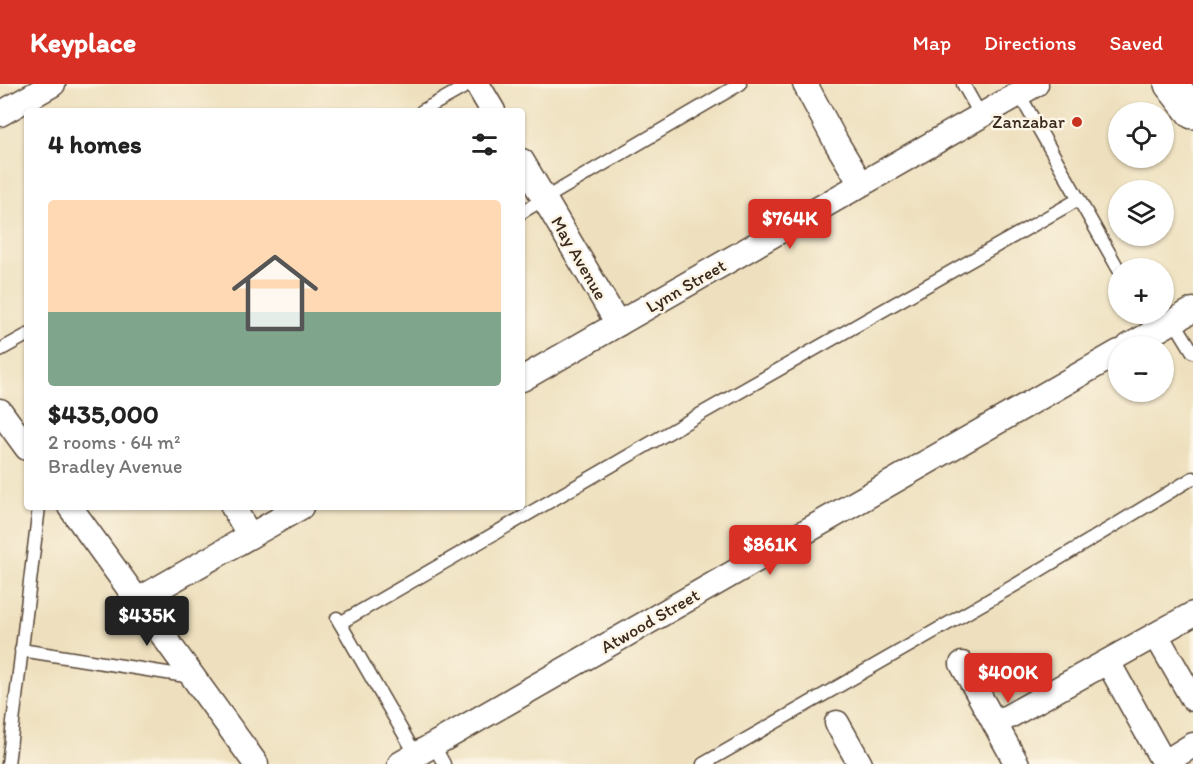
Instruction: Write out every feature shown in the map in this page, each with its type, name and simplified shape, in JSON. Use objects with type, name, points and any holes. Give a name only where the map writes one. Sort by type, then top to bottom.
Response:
[{"type":"main road","points":[[1172,84],[1193,112]]},
{"type":"street","points":[[0,114],[53,84]]},
{"type":"street","points":[[477,84],[491,108]]},
{"type":"street","points":[[805,84],[861,184]]},
{"type":"street","name":"Lynn Street","points":[[525,377],[1028,89]]},
{"type":"street","name":"May Avenue","points":[[525,166],[618,324]]},
{"type":"street","points":[[1143,336],[1159,324]]},
{"type":"street","name":"Atwood Street","points":[[423,757],[1108,358]]},
{"type":"street","points":[[0,411],[24,444]]},
{"type":"street","points":[[72,510],[256,764]]},
{"type":"street","points":[[236,510],[250,536]]},
{"type":"street","points":[[138,600],[296,510]]},
{"type":"street","points":[[995,724],[1193,614]]},
{"type":"street","points":[[1156,635],[1193,699]]},
{"type":"street","points":[[1108,662],[1164,763],[1193,746]]},
{"type":"street","points":[[962,664],[1017,764]]},
{"type":"street","points":[[837,723],[860,764]]},
{"type":"lane","points":[[427,108],[470,84]]},
{"type":"lane","points":[[525,210],[740,84]]},
{"type":"lane","points":[[963,84],[981,116]]},
{"type":"lane","points":[[1028,89],[1079,199],[1112,258]]},
{"type":"lane","points":[[423,757],[338,619],[1079,199]]},
{"type":"lane","points":[[1170,324],[1193,352]]},
{"type":"lane","points":[[0,350],[24,337]]},
{"type":"lane","points":[[703,764],[1017,584],[1193,478]]},
{"type":"lane","points":[[8,764],[39,510]]},
{"type":"lane","points":[[21,650],[194,678]]},
{"type":"place","name":"Zanzabar","points":[[1077,122]]}]
